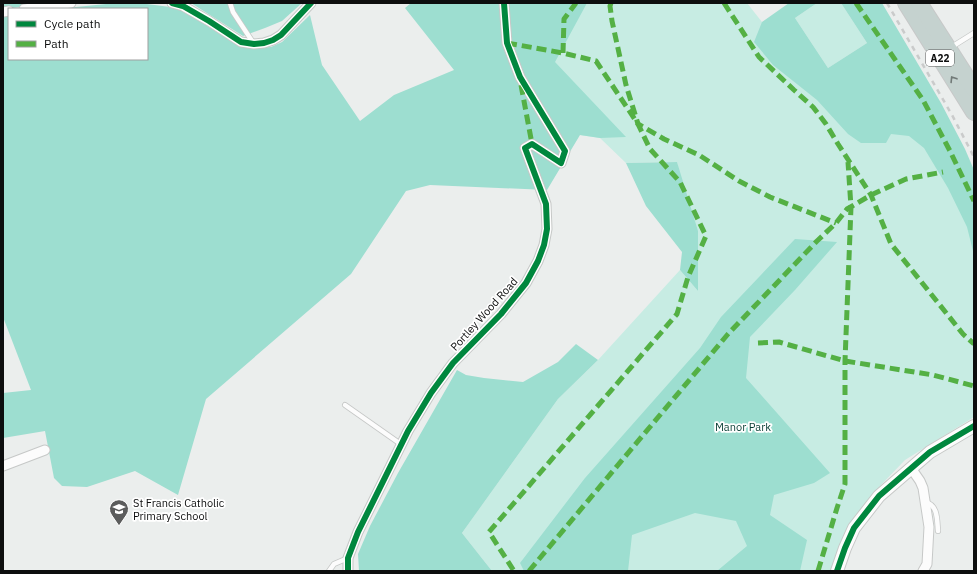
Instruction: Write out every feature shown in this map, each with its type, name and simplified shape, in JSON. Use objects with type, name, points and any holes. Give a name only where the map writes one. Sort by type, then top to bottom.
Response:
[{"type":"highway","name":"A22","points":[[906,3],[974,89]]},
{"type":"highway","name":"A22","points":[[919,3],[974,112]]},
{"type":"street","points":[[32,8],[71,3]]},
{"type":"street","points":[[172,3],[183,6],[241,42],[254,44],[264,43],[281,36],[312,3]]},
{"type":"street","name":"Portley Wood Road","points":[[348,571],[348,558],[358,532],[408,431],[431,393],[453,363],[501,314],[526,283],[538,261],[544,245],[547,229],[546,204],[525,148],[532,144],[561,163],[565,152],[520,77],[507,43],[504,3]]},
{"type":"street","points":[[837,571],[854,528],[879,496],[930,452],[974,426]]},
{"type":"street","points":[[3,466],[45,450]]},
{"type":"street","points":[[911,468],[923,488],[929,527],[927,564],[923,571]]},
{"type":"lane","points":[[230,3],[254,44]]},
{"type":"lane","points":[[944,52],[974,33]]},
{"type":"lane","points":[[345,405],[402,444]]},
{"type":"lane","points":[[925,502],[930,503],[937,513],[938,531]]},
{"type":"lane","points":[[329,571],[334,564],[348,558]]},
{"type":"green space","points":[[13,3],[52,3],[3,9],[3,4]]},
{"type":"green space","points":[[116,3],[139,3],[178,8],[240,46],[255,48],[271,47],[282,42],[310,15],[322,65],[360,121],[394,95],[454,70],[405,8],[411,3],[587,3],[555,62],[626,137],[600,138],[580,135],[547,190],[430,185],[406,191],[351,274],[206,399],[178,495],[135,471],[87,487],[62,486],[54,478],[45,431],[3,438],[3,393],[31,390],[3,317],[3,16],[8,15],[8,60],[148,60],[148,8],[66,8]]},
{"type":"green space","points":[[191,3],[302,3],[282,21],[243,36]]},
{"type":"green space","name":"Manor Park","points":[[556,3],[747,3],[762,22],[828,77],[894,73],[974,214],[974,417],[905,460],[880,486],[848,526],[830,571],[492,571],[462,533],[558,399],[598,360],[680,270],[698,291],[677,162],[626,163],[600,138],[559,132],[524,75]]},
{"type":"green space","points":[[789,3],[817,3],[795,18],[828,68],[867,43],[841,3],[882,3],[941,103],[965,149],[974,170],[974,255],[967,227],[948,188],[924,148],[909,136],[891,134],[886,143],[861,143],[848,134],[817,100],[773,65],[754,42],[762,22]]},
{"type":"green space","points":[[817,3],[841,3],[867,43],[828,68],[795,18]]},
{"type":"green space","points":[[677,162],[698,231],[698,291],[680,270],[682,252],[646,206],[626,163]]},
{"type":"green space","points":[[795,239],[837,242],[795,290],[750,337],[746,378],[830,473],[814,483],[774,495],[770,515],[807,540],[800,571],[717,571],[747,546],[736,521],[695,513],[632,535],[628,571],[524,571],[520,563],[585,478],[700,348],[721,317]]},
{"type":"green space","points":[[576,344],[598,360],[558,399],[462,533],[492,571],[359,571],[358,554],[370,526],[398,473],[457,370],[466,375],[523,382],[558,362]]},
{"type":"railway","points":[[887,3],[952,115],[974,157]]},
{"type":"marked path","points":[[563,53],[564,19],[576,3]]},
{"type":"marked path","points":[[611,3],[612,21],[626,85],[638,124],[664,139],[699,155],[739,181],[770,197],[836,223]]},
{"type":"marked path","points":[[724,3],[759,57],[813,107],[826,124],[871,195],[891,244],[963,334],[974,344]]},
{"type":"marked path","points":[[856,3],[923,100],[974,201]]},
{"type":"marked path","points":[[507,43],[563,53],[596,61],[638,124],[650,149],[680,182],[706,236],[688,277],[677,314],[489,532],[514,571]]},
{"type":"marked path","points":[[521,85],[532,144]]},
{"type":"marked path","points":[[818,571],[845,484],[845,361],[851,207],[848,162]]},
{"type":"marked path","points":[[529,571],[728,334],[836,223],[847,209],[871,195],[906,179],[943,172]]},
{"type":"marked path","points":[[758,343],[779,342],[845,361],[933,375],[974,386]]},
{"type":"cycle path","points":[[172,3],[183,6],[241,42],[254,44],[264,43],[281,35],[311,3]]},
{"type":"cycle path","points":[[348,571],[348,558],[358,532],[408,431],[431,393],[453,363],[501,314],[526,283],[538,261],[544,245],[547,229],[546,204],[525,148],[532,144],[561,163],[565,151],[520,77],[507,43],[504,3]]},
{"type":"cycle path","points":[[837,571],[854,528],[879,496],[930,452],[974,426]]},
{"type":"place","name":"St Francis Catholic Primary School","points":[[119,526]]}]
